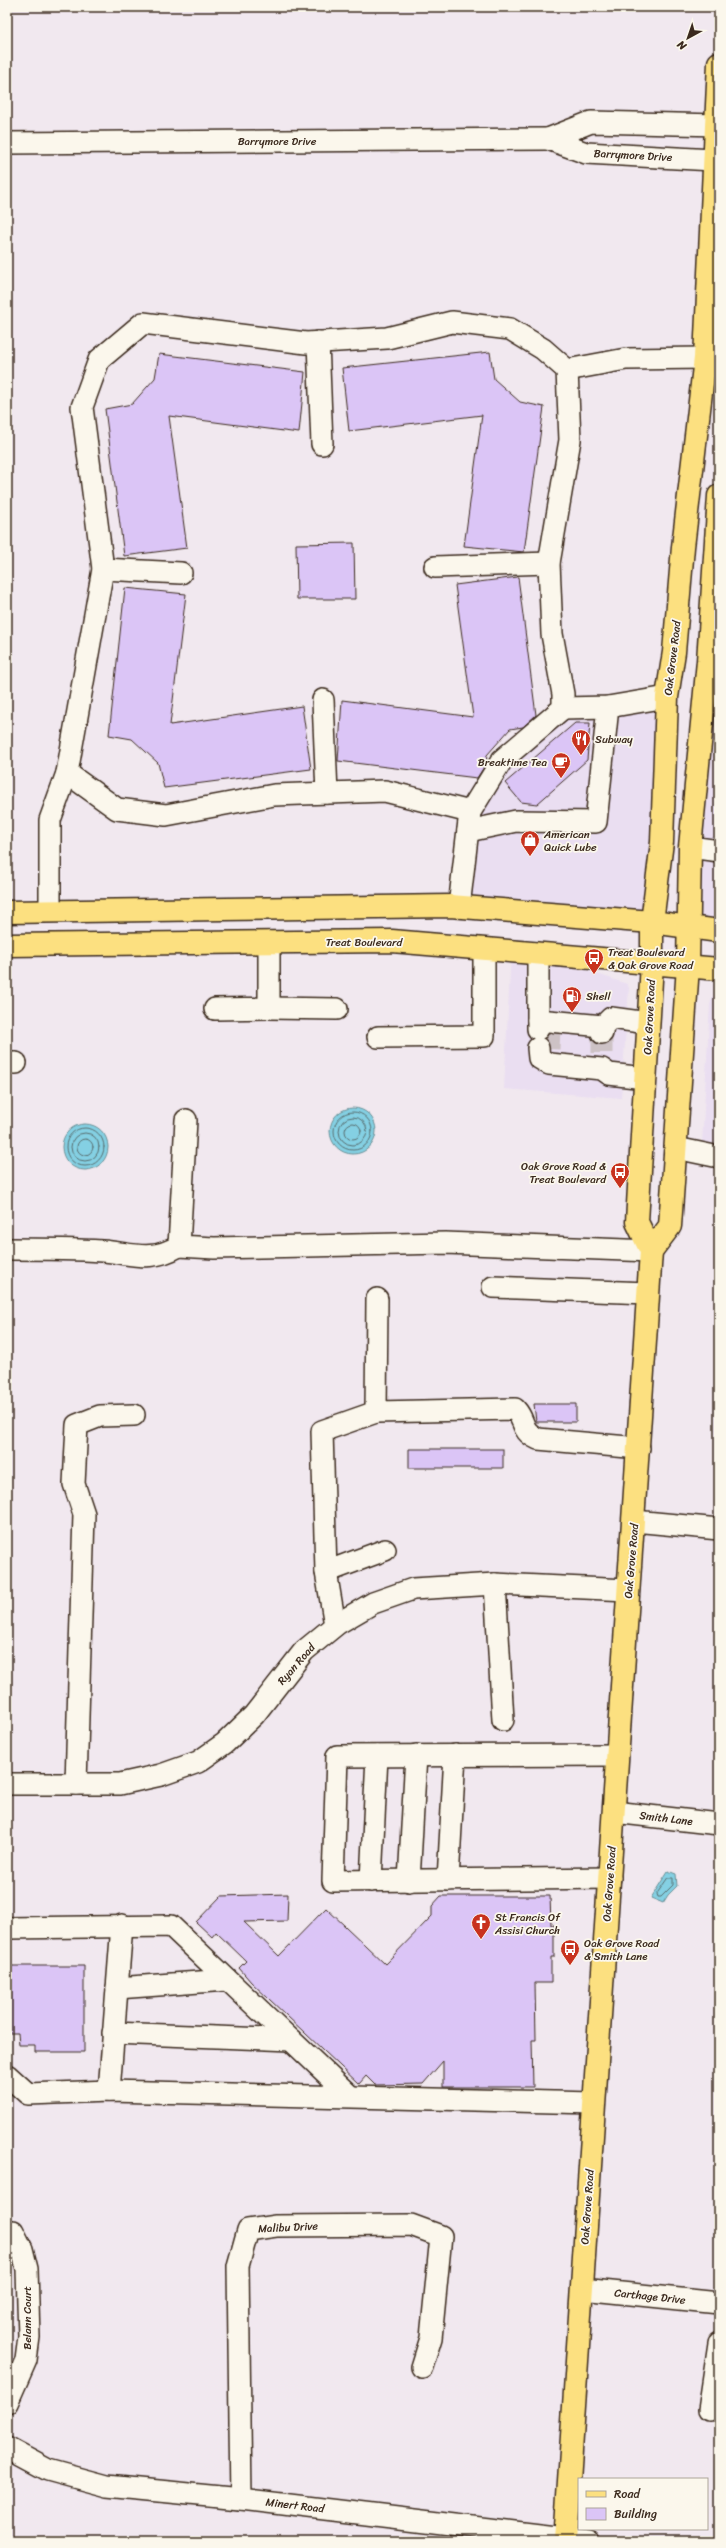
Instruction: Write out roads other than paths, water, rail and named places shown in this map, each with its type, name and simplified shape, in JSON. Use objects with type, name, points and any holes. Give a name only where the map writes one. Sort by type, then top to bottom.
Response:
[{"type":"main road","name":"Oak Grove Road","points":[[565,2540],[651,1251],[637,1222],[652,963],[652,922],[662,842],[667,697],[674,652],[683,547],[714,359],[716,158],[719,63]]},
{"type":"main road","points":[[651,1251],[670,1226],[688,966],[690,847],[714,662],[719,496]]},
{"type":"main road","points":[[7,912],[459,907],[652,922],[719,931]]},
{"type":"main road","name":"Treat Boulevard","points":[[7,945],[392,941],[719,969]]},
{"type":"street","name":"Barrymore Drive","points":[[548,139],[591,122],[717,124]]},
{"type":"street","name":"Barrymore Drive","points":[[7,143],[548,139],[586,152],[716,158]]},
{"type":"street","points":[[50,911],[50,820],[67,773],[103,569],[82,407],[99,360],[143,323],[306,343],[387,338],[452,322],[510,329],[543,349],[567,370],[570,440],[549,562],[552,634],[562,694],[562,708]]},
{"type":"street","points":[[318,342],[322,444]]},
{"type":"street","points":[[567,370],[626,359],[714,359]]},
{"type":"street","points":[[435,567],[549,562]]},
{"type":"street","points":[[103,569],[181,573]]},
{"type":"street","points":[[459,907],[469,821],[502,760],[562,708],[608,707],[667,697]]},
{"type":"street","points":[[323,700],[327,793]]},
{"type":"street","points":[[67,773],[117,809],[166,815],[274,795],[386,791],[469,821],[596,822],[608,707]]},
{"type":"street","points":[[690,847],[719,851]]},
{"type":"street","points":[[269,942],[269,1008]]},
{"type":"street","points":[[378,1037],[484,1036],[484,950]]},
{"type":"street","points":[[538,954],[545,1037]]},
{"type":"street","points":[[215,1008],[337,1009]]},
{"type":"street","points":[[596,1045],[611,1018],[648,1023]]},
{"type":"street","points":[[545,1037],[596,1045]]},
{"type":"street","points":[[545,1037],[596,1045]]},
{"type":"street","points":[[596,1045],[610,1074],[645,1078]]},
{"type":"street","points":[[179,1246],[186,1120]]},
{"type":"street","points":[[676,1148],[719,1157]]},
{"type":"street","points":[[7,1249],[103,1251],[144,1257],[162,1255],[179,1246],[214,1248],[445,1242],[651,1251]]},
{"type":"street","points":[[493,1287],[648,1293]]},
{"type":"street","points":[[376,1412],[377,1299]]},
{"type":"street","points":[[335,1625],[326,1572],[322,1431],[376,1412],[515,1409],[520,1415],[522,1426],[527,1434],[538,1439],[639,1448]]},
{"type":"street","points":[[76,1784],[84,1514],[74,1484],[77,1425],[100,1416],[134,1415]]},
{"type":"street","points":[[634,1521],[719,1529]]},
{"type":"street","points":[[326,1572],[385,1550]]},
{"type":"street","points":[[496,1584],[503,1720]]},
{"type":"street","name":"Ryan Road","points":[[7,1784],[120,1784],[161,1775],[198,1762],[225,1743],[254,1715],[304,1651],[335,1625],[373,1603],[413,1589],[496,1584],[628,1590]]},
{"type":"street","points":[[409,1881],[416,1755]]},
{"type":"street","points":[[448,1880],[455,1755]]},
{"type":"street","points":[[610,1878],[333,1881],[337,1756],[618,1755]]},
{"type":"street","points":[[371,1881],[377,1756]]},
{"type":"street","name":"Smith Lane","points":[[614,1812],[719,1824]]},
{"type":"street","points":[[7,1928],[122,1925],[171,1926],[350,2096]]},
{"type":"street","points":[[109,2091],[122,1925]]},
{"type":"street","points":[[117,1988],[227,1980]]},
{"type":"street","points":[[113,2033],[291,2040]]},
{"type":"street","points":[[7,2075],[28,2094],[109,2091],[594,2103]]},
{"type":"street","name":"Malibu Drive","points":[[241,2499],[238,2266],[248,2230],[276,2226],[411,2225],[441,2236],[431,2338],[422,2367]]},
{"type":"street","name":"Belann Court","points":[[7,2403],[26,2360],[29,2337],[27,2269],[22,2249],[13,2231]]},
{"type":"street","name":"Carthage Drive","points":[[582,2289],[719,2303]]},
{"type":"street","points":[[709,2410],[719,2342]]},
{"type":"street","name":"Minert Road","points":[[7,2448],[48,2470],[77,2480],[107,2486],[241,2499],[565,2540],[590,2541]]},
{"type":"water","points":[[353,1108],[366,1112],[372,1118],[376,1131],[372,1144],[366,1150],[353,1154],[340,1150],[334,1144],[330,1131],[334,1118],[340,1112]]},
{"type":"water","points":[[85,1124],[98,1128],[104,1134],[108,1147],[104,1160],[98,1166],[85,1170],[72,1166],[66,1160],[62,1147],[66,1134],[72,1128]]},
{"type":"water","points":[[668,1871],[676,1874],[677,1886],[668,1895],[663,1903],[651,1898]]},
{"type":"tunnel","points":[[549,1049],[550,1030]]},
{"type":"tunnel","points":[[602,1033],[602,1053]]},
{"type":"place","name":"Subway","points":[[581,756]]},
{"type":"place","name":"Breaktime Tea","points":[[561,779]]},
{"type":"place","name":"American Quick Lube","points":[[530,857]]},
{"type":"place","name":"Treat Boulevard & Oak Grove Road","points":[[594,975]]},
{"type":"place","name":"Shell","points":[[572,1013]]},
{"type":"place","name":"Oak Grove Road & Treat Boulevard","points":[[620,1189]]},
{"type":"place","name":"St Francis Of Assisi Church","points":[[481,1940]]},
{"type":"place","name":"Oak Grove Road & Smith Lane","points":[[570,1966]]}]
